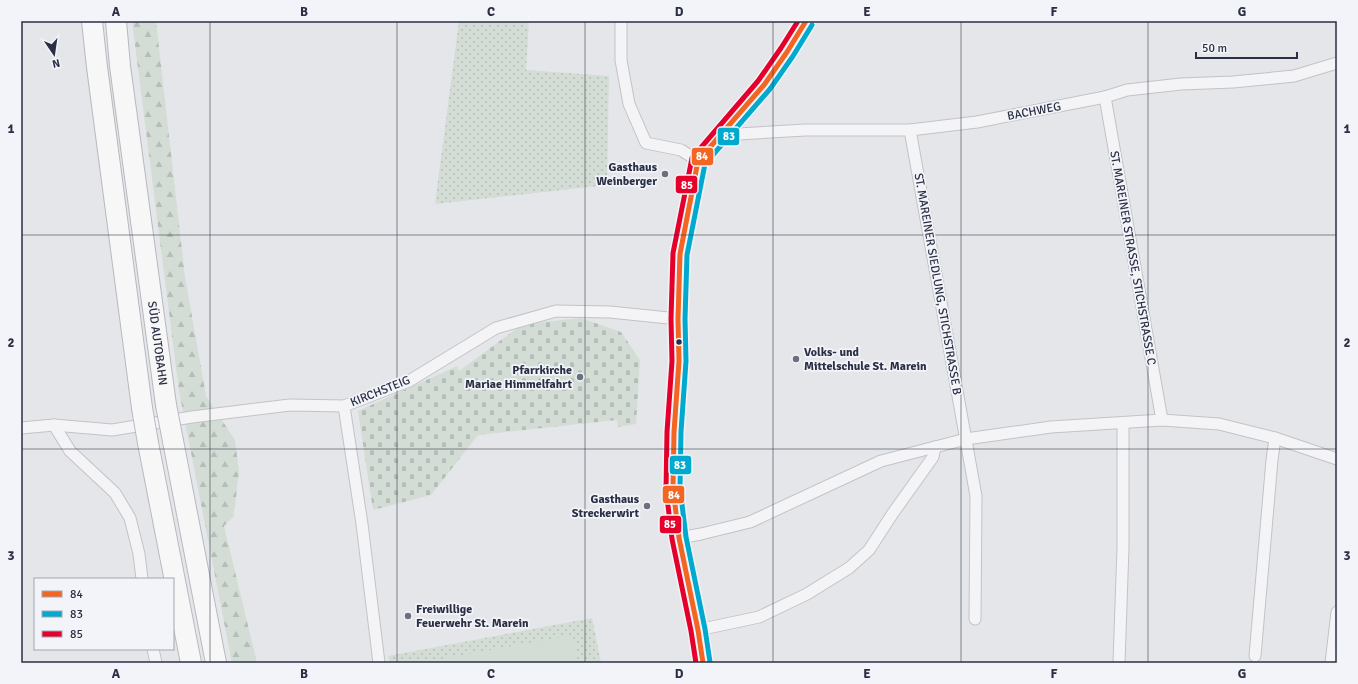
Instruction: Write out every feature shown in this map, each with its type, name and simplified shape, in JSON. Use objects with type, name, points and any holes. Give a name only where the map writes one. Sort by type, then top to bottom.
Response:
[{"type":"highway","name":"SÜD AUTOBAHN","points":[[92,21],[142,408],[192,663]]},
{"type":"highway","name":"SÜD AUTOBAHN","points":[[116,21],[121,74],[166,405],[216,663]]},
{"type":"street","points":[[621,21],[621,60],[629,104],[646,143],[681,150],[698,161]]},
{"type":"street","points":[[703,663],[698,630],[679,538],[673,488],[674,432],[679,361],[678,319],[680,254],[698,161],[764,85],[806,21]]},
{"type":"street","name":"BACHWEG","points":[[729,126],[739,134],[805,130],[910,130],[977,122],[1105,97],[1127,90],[1181,84],[1233,82],[1294,76],[1337,63]]},
{"type":"street","name":"ST. MAREINER STRASSE, STICHSTRASSE C","points":[[1105,97],[1162,420]]},
{"type":"street","name":"ST. MAREINER SIEDLUNG, STICHSTRASSE B","points":[[910,130],[976,496],[975,618]]},
{"type":"street","name":"KIRCHSTEIG","points":[[21,428],[54,425],[112,430],[192,417],[290,405],[344,406],[409,381],[496,328],[556,312],[610,312],[678,319]]},
{"type":"street","points":[[344,406],[362,524],[379,663]]},
{"type":"street","points":[[679,538],[750,522],[881,460],[966,438],[1051,427],[1162,420],[1219,424],[1275,438],[1337,459]]},
{"type":"street","points":[[1119,663],[1123,547],[1123,423]]},
{"type":"street","points":[[54,425],[70,451],[115,493],[130,518],[139,554],[142,578]]},
{"type":"street","points":[[1255,656],[1275,438]]},
{"type":"street","points":[[698,630],[759,617],[807,594],[849,568],[869,550],[893,513],[933,458],[934,447]]},
{"type":"street","points":[[1331,663],[1337,612]]},
{"type":"street","points":[[153,650],[156,663]]},
{"type":"green space","points":[[132,21],[156,21],[185,277],[206,396],[235,440],[239,471],[235,506],[233,517],[224,526],[257,663],[232,663],[179,391]]},
{"type":"green space","points":[[459,21],[529,21],[526,70],[609,76],[607,185],[435,204]]},
{"type":"green space","points":[[581,318],[621,332],[640,360],[636,424],[618,427],[617,420],[478,435],[431,495],[373,510],[358,411],[457,366],[459,371],[523,324]]},
{"type":"green space","points":[[592,618],[601,663],[390,663],[388,656]]},
{"type":"green space","points":[[573,635],[578,663],[419,663]]},
{"type":"transit line","name":"85","points":[[696,663],[672,539],[666,489],[667,432],[672,361],[671,319],[673,253],[692,158],[758,81],[798,21]]},
{"type":"transit line","name":"84","points":[[703,663],[698,630],[679,538],[673,488],[674,432],[679,361],[678,319],[680,254],[698,161],[764,85],[806,21]]},
{"type":"transit line","name":"83","points":[[710,662],[705,629],[686,537],[680,488],[681,432],[686,361],[685,319],[687,255],[705,164],[770,89],[812,25]]},
{"type":"place","name":"Gasthaus Weinberger","points":[[665,174]]},
{"type":"place","name":"Volks- und Mittelschule St. Marein","points":[[796,359]]},
{"type":"place","name":"Pfarrkirche Mariae Himmelfahrt","points":[[580,377]]},
{"type":"place","name":"Gasthaus Streckerwirt","points":[[647,506]]},
{"type":"place","name":"Freiwillige Feuerwehr St. Marein","points":[[408,616]]}]
